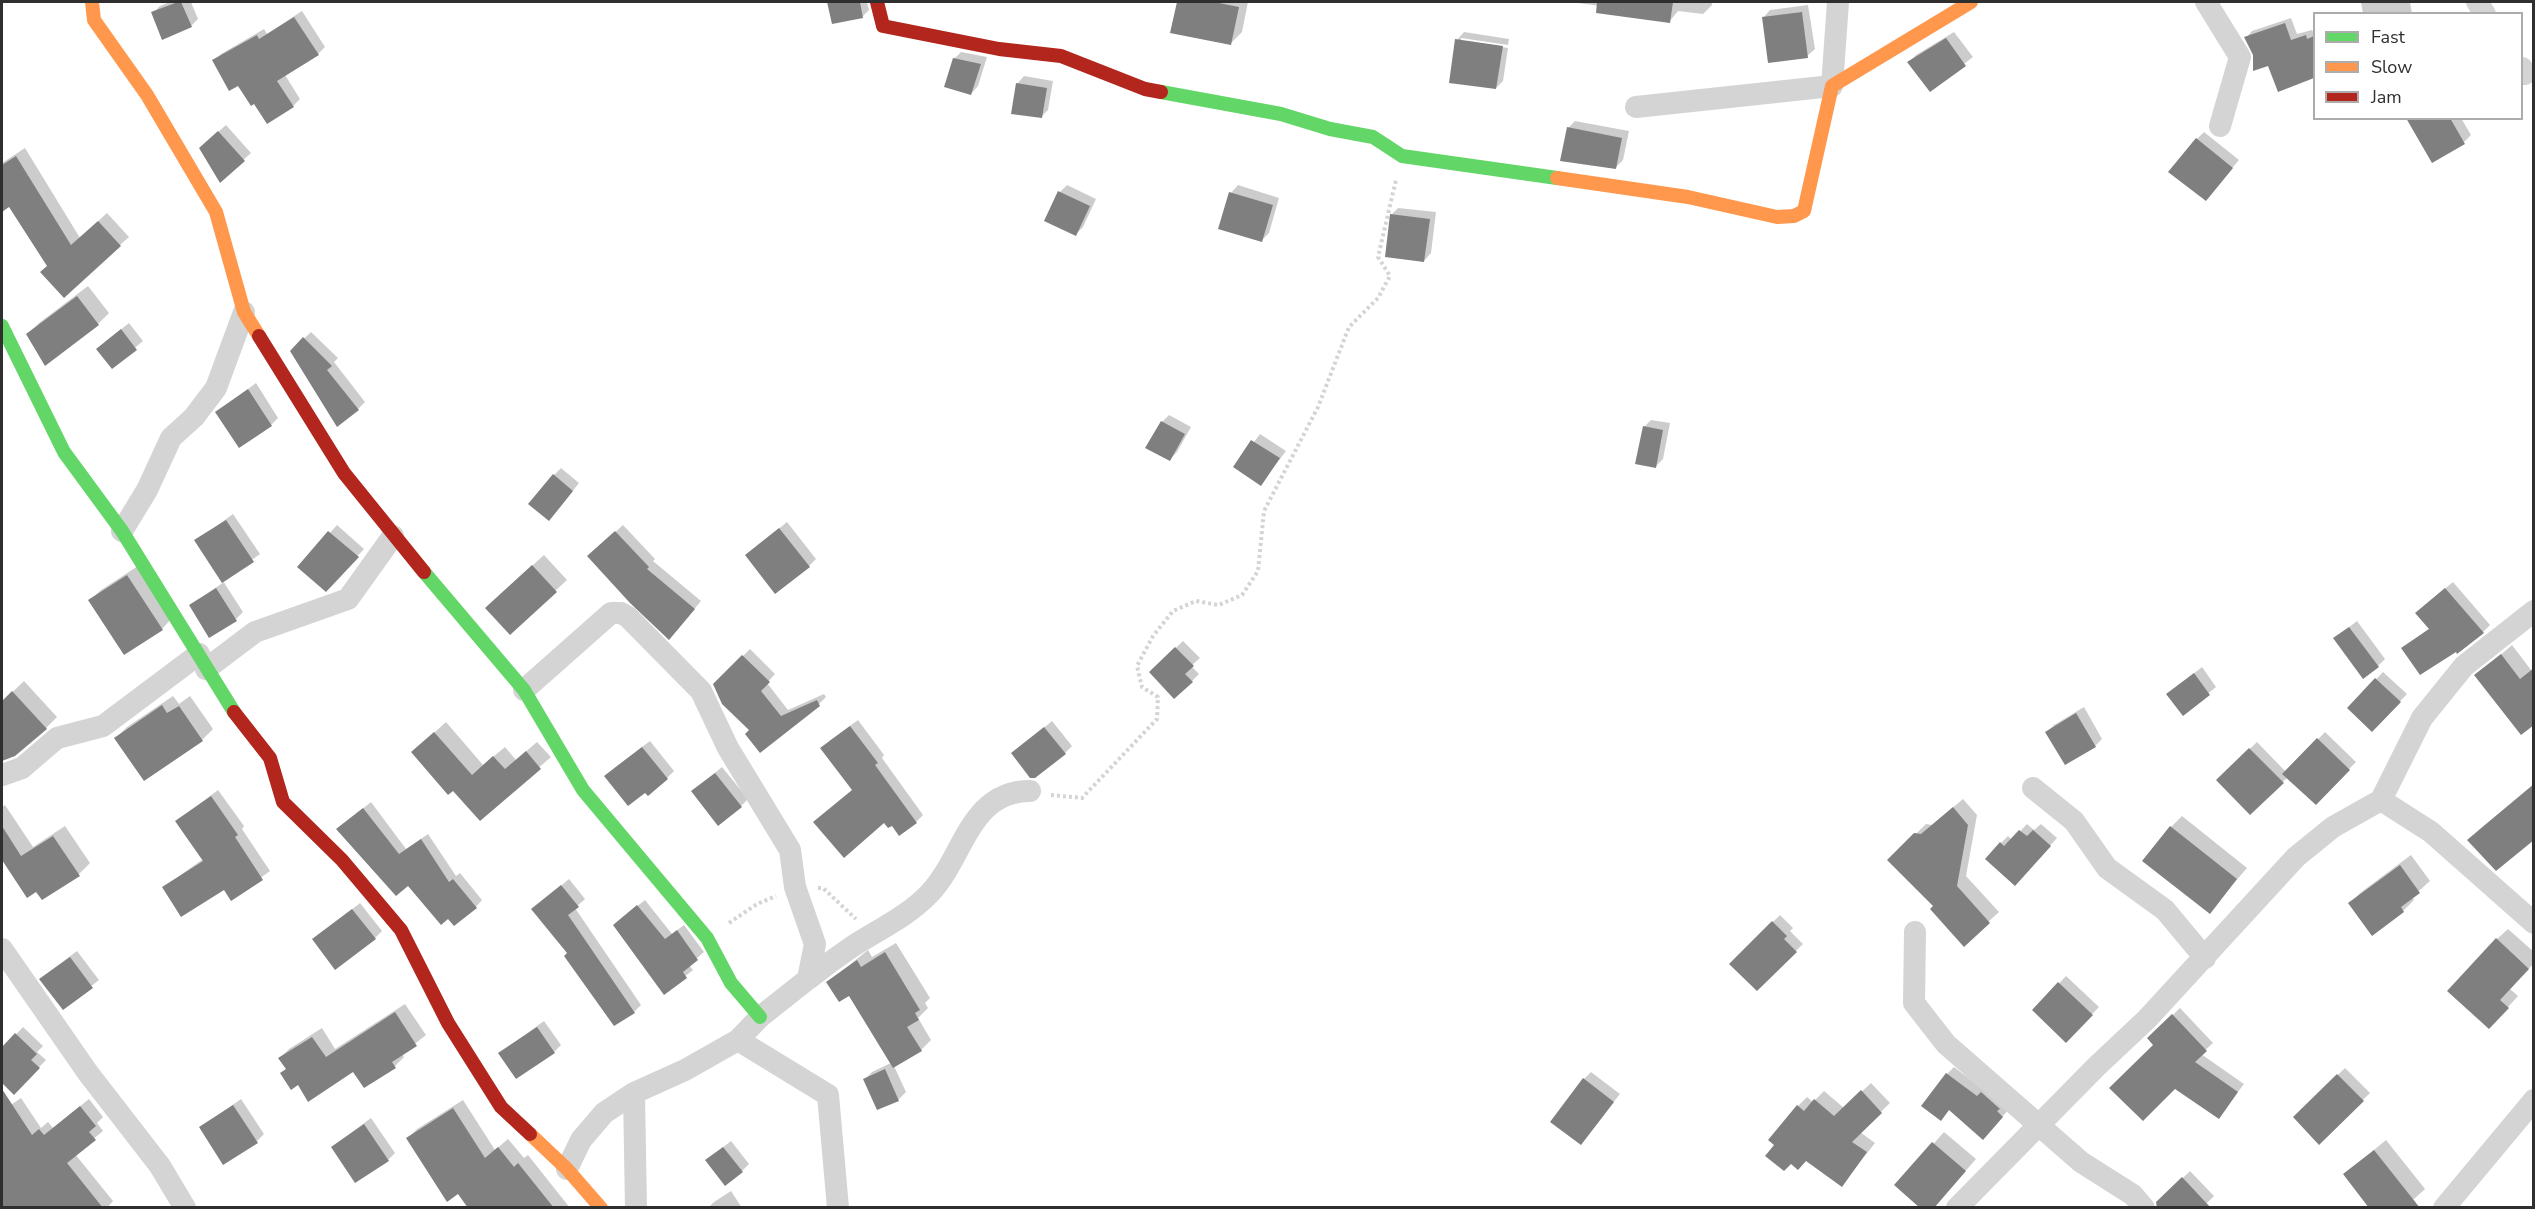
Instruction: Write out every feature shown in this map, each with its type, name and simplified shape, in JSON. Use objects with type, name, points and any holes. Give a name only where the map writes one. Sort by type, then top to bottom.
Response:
[{"type":"street","points":[[92,2],[94,20],[147,95],[216,212],[244,312],[344,473],[393,536],[524,690],[583,790],[707,938],[731,983],[760,1017]]},
{"type":"street","points":[[877,2],[883,26],[999,49],[1061,56],[1145,90],[1281,114],[1330,129],[1373,137],[1402,156],[1688,197],[1777,217],[1794,216],[1804,212],[1832,86],[1838,2]]},
{"type":"street","points":[[1636,107],[1832,86],[1971,2]]},
{"type":"street","points":[[2206,2],[2240,57],[2220,126]]},
{"type":"street","points":[[122,531],[147,490],[171,438],[194,417],[216,388],[244,312]]},
{"type":"street","points":[[2,326],[64,452],[122,531],[243,726],[270,758],[283,802],[342,860],[401,930],[448,1023],[501,1107],[567,1169],[601,1208]]},
{"type":"street","points":[[2,775],[22,768],[57,738],[103,726],[202,662],[255,632],[348,599],[393,536]]},
{"type":"street","points":[[1958,1208],[2037,1125],[2147,1019],[2296,857],[2333,827],[2381,800],[2421,718],[2464,666],[2523,628],[2534,611]]},
{"type":"street","points":[[524,690],[610,613],[621,612],[701,691],[728,748],[790,850],[795,887],[815,944],[807,979]]},
{"type":"street","points":[[2033,788],[2074,821],[2107,868],[2165,910],[2205,958]]},
{"type":"street","points":[[567,1169],[581,1140],[604,1113],[634,1093],[685,1070],[738,1040],[760,1017],[807,979],[853,946],[894,921],[929,894],[985,808],[1000,796],[1017,791],[1030,791]]},
{"type":"street","points":[[2381,800],[2431,832],[2534,923]]},
{"type":"street","points":[[1915,932],[1914,1004],[1946,1044],[2080,1162],[2133,1195],[2144,1208]]},
{"type":"street","points":[[2,949],[88,1073],[160,1166],[185,1208]]},
{"type":"street","points":[[738,1040],[828,1095],[838,1208]]},
{"type":"street","points":[[634,1093],[636,1208]]},
{"type":"street","points":[[2444,1208],[2534,1100]]},
{"type":"path","points":[[1030,791],[1082,798],[1156,719],[1158,697],[1142,687],[1137,666],[1166,619],[1173,611],[1196,601],[1219,605],[1242,595],[1258,571],[1264,511],[1318,407],[1349,327],[1378,298],[1390,276],[1378,257],[1402,156]]},
{"type":"building","points":[[181,2],[192,27],[162,40],[151,12]]},
{"type":"building","points":[[827,2],[860,2],[863,18],[832,24]]},
{"type":"building","points":[[1177,2],[1214,2],[1239,7],[1231,45],[1170,33]]},
{"type":"building","points":[[1597,2],[1673,2],[1670,23],[1596,13]]},
{"type":"building","points":[[1802,12],[1808,58],[1768,63],[1762,17]]},
{"type":"building","points":[[294,17],[319,55],[277,81],[294,107],[267,124],[238,86],[229,91],[212,60],[257,35],[259,39]]},
{"type":"building","points":[[2285,23],[2291,40],[2306,35],[2307,39],[2313,36],[2313,78],[2278,92],[2268,66],[2253,71],[2253,55],[2244,37]]},
{"type":"building","points":[[1946,38],[1966,66],[1930,92],[1907,62]]},
{"type":"building","points":[[1455,39],[1503,46],[1496,89],[1449,83]]},
{"type":"building","points":[[953,58],[981,64],[971,95],[944,87]]},
{"type":"building","points":[[1016,83],[1047,88],[1042,118],[1011,114]]},
{"type":"building","points":[[2407,120],[2451,120],[2465,144],[2432,163]]},
{"type":"building","points":[[1567,127],[1622,138],[1616,169],[1560,161]]},
{"type":"building","points":[[218,131],[245,161],[220,183],[199,148]]},
{"type":"building","points":[[2196,138],[2233,168],[2206,201],[2168,172]]},
{"type":"building","points":[[16,156],[71,245],[98,221],[121,246],[64,298],[40,272],[47,266],[9,207],[2,212],[2,165]]},
{"type":"building","points":[[1058,191],[1090,206],[1076,236],[1044,221]]},
{"type":"building","points":[[1229,192],[1273,205],[1262,242],[1218,229]]},
{"type":"building","points":[[1390,214],[1430,219],[1424,262],[1385,257]]},
{"type":"building","points":[[77,296],[99,325],[45,366],[26,334]]},
{"type":"building","points":[[121,329],[137,350],[112,369],[96,349]]},
{"type":"building","points":[[303,337],[332,366],[327,370],[359,410],[337,427],[290,351]]},
{"type":"building","points":[[248,389],[272,426],[239,448],[215,412]]},
{"type":"building","points":[[1161,421],[1185,434],[1170,461],[1145,448]]},
{"type":"building","points":[[1643,426],[1663,430],[1656,468],[1635,464]]},
{"type":"building","points":[[1251,440],[1280,458],[1261,486],[1233,467]]},
{"type":"building","points":[[553,474],[573,491],[549,521],[528,504]]},
{"type":"building","points":[[226,520],[254,562],[222,583],[194,540]]},
{"type":"building","points":[[779,528],[810,567],[775,594],[745,555]]},
{"type":"building","points":[[328,531],[359,557],[326,592],[297,567]]},
{"type":"building","points":[[615,531],[649,567],[647,569],[695,609],[669,640],[630,603],[587,556]]},
{"type":"building","points":[[532,565],[557,592],[510,635],[485,608]]},
{"type":"building","points":[[127,575],[163,630],[124,655],[88,600]]},
{"type":"building","points":[[216,588],[237,621],[209,638],[189,605]]},
{"type":"building","points":[[2445,588],[2484,633],[2457,654],[2456,652],[2420,675],[2401,648],[2429,629],[2415,613]]},
{"type":"building","points":[[2349,627],[2379,667],[2363,679],[2333,638]]},
{"type":"building","points":[[1175,647],[1194,666],[1185,674],[1193,682],[1174,699],[1149,672]]},
{"type":"building","points":[[2501,654],[2520,679],[2534,668],[2534,725],[2521,735],[2474,675]]},
{"type":"building","points":[[742,655],[770,682],[761,691],[781,716],[817,700],[820,706],[760,753],[745,734],[749,730],[722,704],[713,684]]},
{"type":"building","points":[[2194,673],[2210,695],[2183,716],[2166,694]]},
{"type":"building","points":[[2375,678],[2401,702],[2372,732],[2347,708]]},
{"type":"building","points":[[12,691],[47,729],[15,756],[2,761],[2,701]]},
{"type":"building","points":[[162,705],[167,713],[179,706],[203,741],[144,781],[114,738]]},
{"type":"building","points":[[2076,713],[2096,747],[2065,765],[2045,732]]},
{"type":"building","points":[[850,726],[878,763],[875,765],[917,823],[899,836],[892,826],[888,828],[884,823],[844,858],[813,822],[852,790],[820,748]]},
{"type":"building","points":[[1044,727],[1066,754],[1035,778],[1030,778],[1011,753]]},
{"type":"building","points":[[434,732],[472,775],[493,756],[505,769],[526,751],[541,769],[480,821],[453,791],[448,795],[411,752]]},
{"type":"building","points":[[2317,738],[2350,770],[2316,805],[2282,774]]},
{"type":"building","points":[[642,747],[668,779],[648,796],[645,793],[628,806],[604,776]]},
{"type":"building","points":[[2249,748],[2284,783],[2250,815],[2216,780]]},
{"type":"building","points":[[715,773],[742,807],[718,826],[691,791]]},
{"type":"building","points":[[2534,784],[2534,840],[2496,871],[2467,840]]},
{"type":"building","points":[[211,796],[238,835],[235,837],[263,880],[231,901],[224,890],[181,917],[162,887],[203,861],[175,821]]},
{"type":"building","points":[[1953,807],[1968,825],[1957,886],[1990,923],[1964,947],[1930,909],[1933,906],[1887,860],[1914,833],[1921,834]]},
{"type":"building","points":[[363,808],[399,854],[421,839],[449,882],[453,879],[477,908],[454,926],[448,919],[441,925],[408,886],[396,896],[336,829]]},
{"type":"building","points":[[2,826],[21,856],[53,836],[80,876],[42,900],[36,892],[27,898],[2,860]]},
{"type":"building","points":[[2170,826],[2237,879],[2210,914],[2142,861]]},
{"type":"building","points":[[2019,830],[2027,836],[2033,830],[2051,846],[2015,886],[1985,859],[2000,842],[2004,846]]},
{"type":"building","points":[[2400,865],[2420,893],[2401,907],[2404,912],[2372,936],[2348,903]]},
{"type":"building","points":[[561,885],[579,907],[568,915],[635,1013],[614,1026],[564,956],[567,953],[531,909]]},
{"type":"building","points":[[637,905],[665,939],[677,930],[698,960],[683,972],[687,978],[664,995],[613,925]]},
{"type":"building","points":[[352,909],[376,939],[335,970],[312,939]]},
{"type":"building","points":[[1772,921],[1787,936],[1784,939],[1797,952],[1757,991],[1729,964]]},
{"type":"building","points":[[2496,938],[2529,969],[2500,1000],[2509,1008],[2489,1029],[2447,991]]},
{"type":"building","points":[[885,952],[920,1010],[915,1013],[919,1020],[907,1027],[922,1051],[893,1068],[849,996],[839,1002],[826,982],[857,960],[861,967]]},
{"type":"building","points":[[70,957],[93,988],[63,1010],[39,979]]},
{"type":"building","points":[[2058,982],[2093,1015],[2066,1043],[2032,1010]]},
{"type":"building","points":[[395,1012],[417,1046],[392,1062],[396,1068],[364,1088],[353,1072],[308,1102],[298,1085],[291,1090],[280,1073],[286,1069],[278,1058],[312,1037],[326,1057]]},
{"type":"building","points":[[2172,1014],[2207,1051],[2195,1062],[2238,1092],[2219,1119],[2175,1089],[2143,1121],[2109,1088],[2153,1045],[2147,1038]]},
{"type":"building","points":[[537,1027],[555,1053],[516,1079],[498,1053]]},
{"type":"building","points":[[15,1033],[37,1054],[31,1060],[40,1068],[14,1095],[2,1083],[2,1047]]},
{"type":"building","points":[[885,1069],[899,1101],[877,1110],[863,1079]]},
{"type":"building","points":[[1946,1073],[1977,1096],[1981,1092],[2000,1109],[1997,1111],[2003,1117],[1983,1140],[1949,1110],[1941,1121],[1921,1106]]},
{"type":"building","points":[[2337,1074],[2364,1101],[2319,1145],[2293,1117]]},
{"type":"building","points":[[1583,1078],[1614,1102],[1581,1145],[1550,1122]]},
{"type":"building","points":[[2,1089],[32,1135],[39,1129],[44,1135],[80,1106],[96,1126],[89,1132],[96,1140],[67,1163],[103,1208],[2,1208]]},
{"type":"building","points":[[1861,1090],[1882,1113],[1852,1142],[1867,1152],[1842,1187],[1806,1161],[1798,1170],[1791,1164],[1784,1171],[1765,1156],[1774,1145],[1768,1140],[1797,1105],[1804,1111],[1814,1099],[1834,1116]]},
{"type":"building","points":[[233,1105],[258,1143],[223,1165],[199,1127]]},
{"type":"building","points":[[453,1108],[485,1158],[498,1147],[514,1167],[518,1163],[554,1208],[468,1208],[458,1194],[447,1202],[406,1138]]},
{"type":"building","points":[[364,1124],[389,1161],[355,1183],[331,1147]]},
{"type":"building","points":[[1932,1142],[1966,1171],[1934,1208],[1920,1208],[1894,1185]]},
{"type":"building","points":[[723,1147],[743,1172],[725,1186],[705,1160]]},
{"type":"building","points":[[2374,1150],[2420,1208],[2369,1208],[2343,1174]]},
{"type":"building","points":[[2182,1177],[2211,1208],[2157,1208],[2156,1202]]},
{"type":"traffic: fast","points":[[1161,92],[1281,114],[1330,129],[1373,137],[1402,156],[1557,178]]},
{"type":"traffic: fast","points":[[2,326],[64,452],[122,531],[234,712]]},
{"type":"traffic: fast","points":[[424,572],[524,690],[583,790],[707,938],[731,983],[760,1017]]},
{"type":"traffic: slow","points":[[92,2],[94,20],[147,95],[216,212],[244,312],[259,336]]},
{"type":"traffic: slow","points":[[1557,178],[1688,197],[1777,217],[1794,216],[1804,211],[1832,86],[1971,2]]},
{"type":"traffic: slow","points":[[530,1134],[567,1169],[601,1208]]},
{"type":"traffic: jam","points":[[877,2],[883,26],[999,49],[1061,56],[1145,89],[1161,92]]},
{"type":"traffic: jam","points":[[259,336],[344,473],[424,572]]},
{"type":"traffic: jam","points":[[234,712],[270,758],[283,802],[342,860],[401,930],[448,1023],[501,1107],[530,1134]]}]
